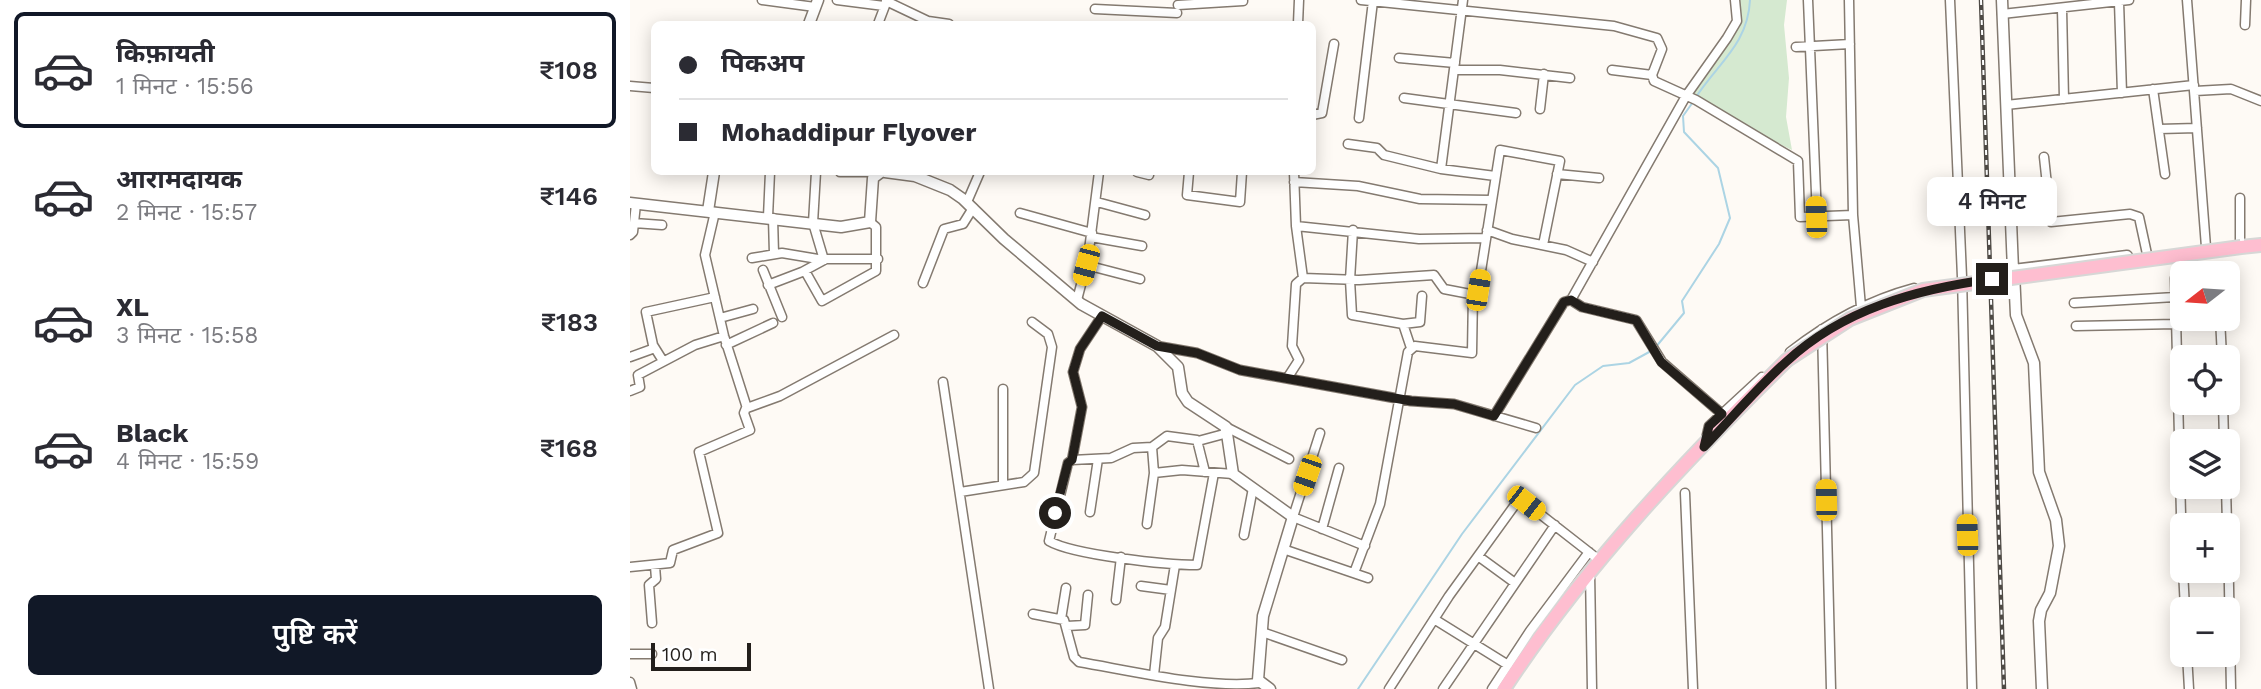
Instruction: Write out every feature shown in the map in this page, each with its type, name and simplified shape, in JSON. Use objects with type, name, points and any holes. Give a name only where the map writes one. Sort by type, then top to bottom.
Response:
[{"type":"highway","points":[[1504,689],[1538,636],[1593,560],[1787,360],[1850,319],[1900,297],[1965,283],[2261,245]]},
{"type":"street","points":[[762,0],[816,4],[810,21]]},
{"type":"street","points":[[837,0],[886,2],[929,21]]},
{"type":"street","points":[[1298,21],[1299,0]]},
{"type":"street","points":[[1361,0],[1436,4],[1462,10],[1614,26],[1657,38],[1662,49],[1652,75],[1654,81],[1690,98],[1798,161],[1815,161]]},
{"type":"street","points":[[1441,169],[1463,0]]},
{"type":"street","points":[[1494,416],[1564,302],[1571,300],[1737,21],[1735,0]]},
{"type":"street","points":[[1808,0],[1816,217]]},
{"type":"street","points":[[1849,0],[1853,215],[1861,307]]},
{"type":"street","points":[[1950,0],[1962,279],[1972,689]]},
{"type":"street","points":[[2002,0],[2017,315],[2034,363],[2039,472],[2056,520],[2059,546],[2050,593],[2041,610],[2039,621],[2042,689]]},
{"type":"street","points":[[2003,14],[2048,4],[2062,9],[2129,0]]},
{"type":"street","points":[[2187,0],[2206,247]]},
{"type":"street","points":[[2245,24],[2246,0]]},
{"type":"street","points":[[1096,9],[1243,1]]},
{"type":"street","points":[[1359,118],[1371,1]]},
{"type":"street","points":[[878,21],[886,2]]},
{"type":"street","points":[[2119,2],[2122,93]]},
{"type":"street","points":[[2062,9],[2064,99]]},
{"type":"street","points":[[1316,114],[1322,113],[1334,44]]},
{"type":"street","points":[[1796,47],[1850,44]]},
{"type":"street","points":[[1399,58],[1570,78]]},
{"type":"street","points":[[1612,70],[1652,75]]},
{"type":"street","points":[[1539,109],[1544,74]]},
{"type":"street","points":[[630,86],[651,88]]},
{"type":"street","points":[[2006,105],[2153,89],[2194,88],[2231,89],[2261,101]]},
{"type":"street","points":[[2153,89],[2165,174]]},
{"type":"street","points":[[1404,98],[1516,113]]},
{"type":"street","points":[[2158,129],[2197,128]]},
{"type":"street","points":[[1348,144],[1377,149],[1384,155],[1441,169],[1494,176]]},
{"type":"street","points":[[1289,376],[1299,360],[1292,346],[1296,284],[1303,278],[1434,275],[1444,289],[1473,293],[1478,290],[1500,150],[1559,160],[1543,246]]},
{"type":"street","points":[[2044,157],[2051,222],[2132,214],[2141,219],[2147,254]]},
{"type":"street","points":[[1798,161],[1799,216],[1853,215]]},
{"type":"street","points":[[1557,174],[1599,178]]},
{"type":"street","points":[[630,567],[670,563],[673,550],[718,533],[699,452],[750,430],[705,255],[714,175]]},
{"type":"street","points":[[771,175],[774,254]]},
{"type":"street","points":[[816,175],[813,223],[824,260]]},
{"type":"street","points":[[870,222],[878,175]]},
{"type":"street","points":[[906,175],[950,190],[1077,300],[1157,346],[1178,367],[1182,393],[1188,402],[1226,427],[1289,458]]},
{"type":"street","points":[[923,283],[944,229],[963,224],[979,175]]},
{"type":"street","points":[[1077,300],[1092,235],[1099,175]]},
{"type":"street","points":[[1189,175],[1187,195],[1240,202],[1242,175]]},
{"type":"street","points":[[1294,175],[1296,226],[1303,278]]},
{"type":"street","points":[[1294,182],[1358,186],[1420,199],[1491,201]]},
{"type":"street","points":[[2240,198],[2240,243]]},
{"type":"street","points":[[1097,202],[1145,215]]},
{"type":"street","points":[[630,235],[634,223],[633,204],[771,217],[841,227],[870,222],[876,227],[876,271],[825,302],[820,300],[805,271]]},
{"type":"street","points":[[1020,213],[1092,235],[1142,246]]},
{"type":"street","points":[[634,223],[662,225]]},
{"type":"street","points":[[1296,226],[1429,240],[1486,234],[1566,250],[1593,262]]},
{"type":"street","points":[[1353,230],[1350,279],[1352,315],[1402,324],[1420,322],[1422,296]]},
{"type":"street","points":[[2013,270],[2240,243],[2261,245]]},
{"type":"street","points":[[2014,284],[2261,245]]},
{"type":"street","points":[[752,258],[774,254],[824,260],[878,259]]},
{"type":"street","points":[[768,285],[805,271],[824,260]]},
{"type":"street","points":[[1086,265],[1140,279]]},
{"type":"street","points":[[763,270],[782,317]]},
{"type":"street","points":[[1704,447],[1709,426],[1784,356],[1822,329],[1861,307],[1902,291],[1962,279]]},
{"type":"street","points":[[1410,348],[1441,348],[1472,353],[1473,293]]},
{"type":"street","points":[[663,362],[654,348],[647,311],[715,297]]},
{"type":"street","points":[[2074,303],[2170,297]]},
{"type":"street","points":[[1571,300],[1582,307],[1636,320],[1661,362],[1722,414]]},
{"type":"street","points":[[720,317],[753,309]]},
{"type":"street","points":[[1102,316],[1080,349],[1073,372],[1082,407],[1072,460],[1068,463],[1049,541],[1121,558],[1197,565],[1209,472],[1198,441]]},
{"type":"street","points":[[960,492],[1028,480],[1035,468],[1052,347],[1048,334],[1032,322]]},
{"type":"street","points":[[630,391],[640,387],[638,375],[695,345],[725,341],[773,323]]},
{"type":"street","points":[[1354,573],[1385,483],[1410,348],[1402,324]]},
{"type":"street","points":[[2076,326],[2170,324]]},
{"type":"street","points":[[1822,329],[1831,689]]},
{"type":"street","points":[[2176,331],[2181,513]]},
{"type":"street","points":[[746,408],[780,396],[894,335]]},
{"type":"street","points":[[1157,346],[1197,353],[1240,370],[1289,376],[1399,398],[1454,404],[1536,428]]},
{"type":"street","points":[[630,357],[654,348]]},
{"type":"street","points":[[943,382],[989,689]]},
{"type":"street","points":[[1003,389],[1003,485]]},
{"type":"street","points":[[1072,460],[1114,457],[1133,448],[1152,447],[1167,436],[1198,441],[1224,434],[1226,427]]},
{"type":"street","points":[[1226,427],[1233,474]]},
{"type":"street","points":[[1259,683],[1263,616],[1320,433]]},
{"type":"street","points":[[1147,524],[1154,473],[1152,447]]},
{"type":"street","points":[[1090,513],[1098,459]]},
{"type":"street","points":[[1322,529],[1339,468]]},
{"type":"street","points":[[1154,473],[1233,474],[1293,517],[1364,547]]},
{"type":"street","points":[[1244,535],[1253,488]]},
{"type":"street","points":[[1685,493],[1693,689]]},
{"type":"street","points":[[1389,689],[1434,619],[1519,501],[1526,503],[1555,525],[1593,560],[1592,689]]},
{"type":"street","points":[[1443,689],[1555,525]]},
{"type":"street","points":[[1283,549],[1368,578]]},
{"type":"street","points":[[1478,556],[1515,583]]},
{"type":"street","points":[[1116,600],[1121,558]]},
{"type":"street","points":[[1492,689],[1508,665],[1593,560]]},
{"type":"street","points":[[1154,675],[1158,638],[1165,627],[1175,565]]},
{"type":"street","points":[[652,623],[649,585],[656,579],[655,566]]},
{"type":"street","points":[[2229,583],[2231,689]]},
{"type":"street","points":[[1141,586],[1171,590]]},
{"type":"street","points":[[1066,588],[1064,623],[1076,660],[1237,688],[1259,683],[1270,689]]},
{"type":"street","points":[[1033,614],[1064,623],[1085,625],[1088,595]]},
{"type":"street","points":[[1434,619],[1508,665]]},
{"type":"street","points":[[1262,632],[1342,660]]},
{"type":"street","points":[[630,654],[652,654]]},
{"type":"street","points":[[2188,667],[2189,689]]},
{"type":"street","points":[[630,682],[632,689]]},
{"type":"green space","points":[[1739,0],[1787,0],[1784,25],[1789,78],[1786,117],[1792,150],[1742,126],[1692,95],[1737,28]]},
{"type":"waterway","points":[[1696,97],[1738,41],[1744,29],[1750,0]]},
{"type":"waterway","points":[[1655,348],[1684,313],[1682,301],[1719,244],[1730,218],[1718,168],[1684,132],[1683,116],[1693,102]]},
{"type":"waterway","points":[[1358,689],[1462,534],[1575,385],[1603,366],[1629,363],[1651,351]]},
{"type":"railway","points":[[1981,0],[2004,689]]},
{"type":"route","points":[[1055,513],[1068,463],[1072,460],[1082,407],[1073,372],[1080,349],[1102,316],[1157,346],[1197,353],[1240,370],[1289,376],[1411,401],[1454,404],[1494,416],[1564,302],[1571,300],[1582,307],[1636,320],[1661,362],[1722,414],[1709,426],[1704,447],[1787,360],[1827,332],[1876,306],[1900,297],[1943,286],[1992,279]]}]
